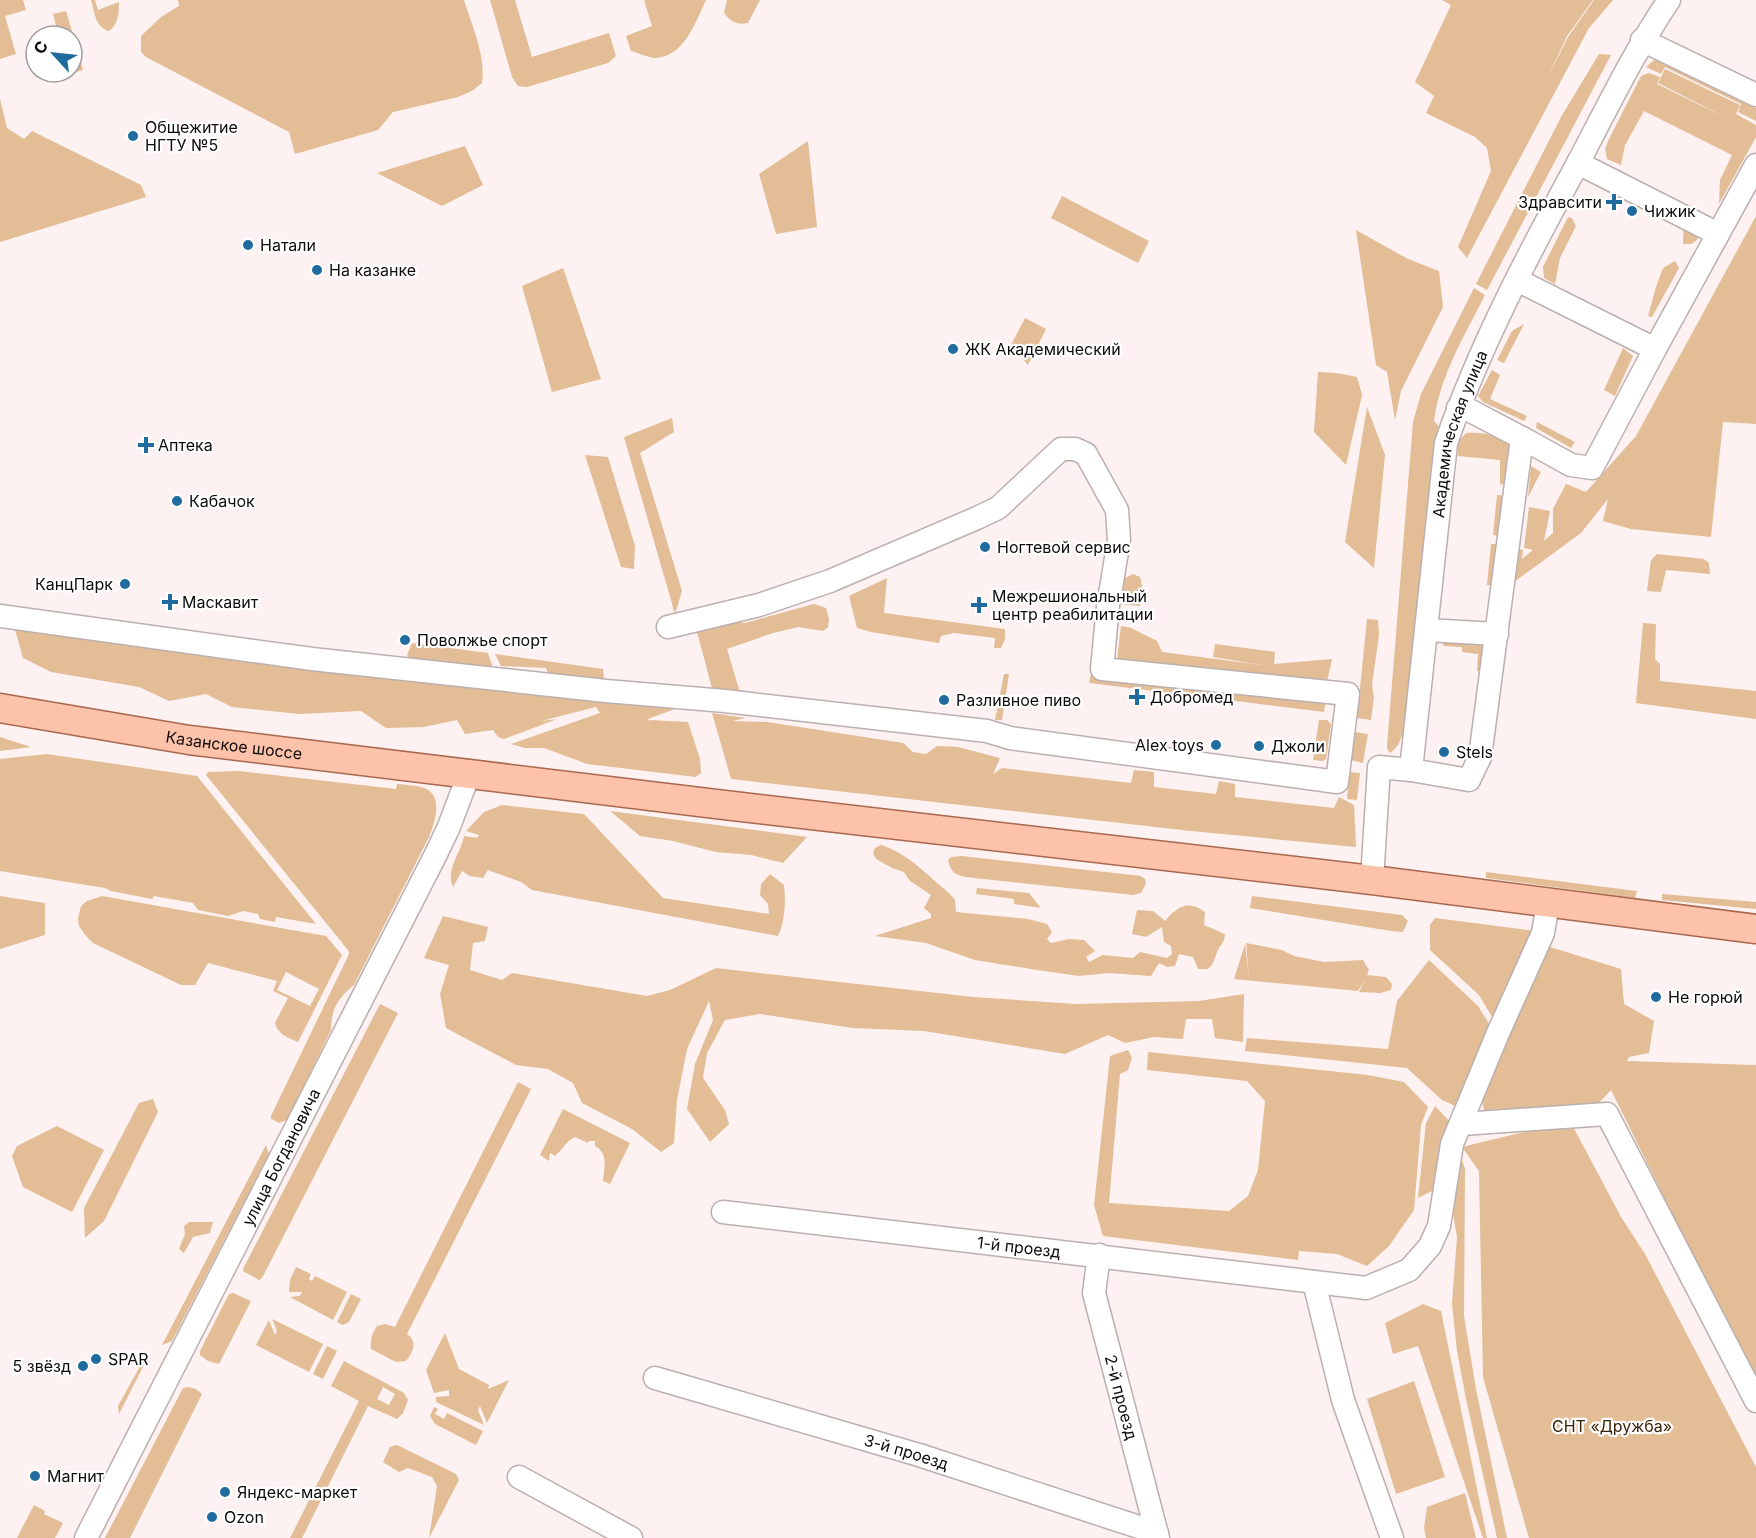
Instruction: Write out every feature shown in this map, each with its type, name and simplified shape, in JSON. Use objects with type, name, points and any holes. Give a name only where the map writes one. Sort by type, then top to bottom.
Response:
[{"type":"main road","name":"Казанское шоссе","points":[[0,708],[189,740],[1372,880],[1756,928]]},
{"type":"street","name":"Академическая улица","points":[[1411,770],[1446,442],[1458,408],[1517,280],[1642,40],[1669,0]]},
{"type":"street","points":[[1642,40],[1756,96]]},
{"type":"street","points":[[1578,163],[1718,234]]},
{"type":"street","points":[[1458,408],[1469,410],[1571,465],[1592,468],[1755,168]]},
{"type":"street","points":[[1517,280],[1655,349]]},
{"type":"street","points":[[1372,880],[1379,767],[1469,780],[1480,757],[1522,438]]},
{"type":"street","points":[[0,616],[312,659],[606,691],[725,701],[987,731],[1010,738],[1337,782],[1348,694],[1102,669],[1108,606],[1119,540],[1117,510],[1086,454],[1075,449],[1061,449],[998,508],[977,518],[830,582],[759,605],[668,627]]},
{"type":"street","points":[[1426,630],[1497,634]]},
{"type":"street","name":"улица Богдановича","points":[[86,1538],[431,864],[448,829],[469,774]]},
{"type":"street","points":[[1548,903],[1543,933],[1498,1033],[1461,1124],[1608,1114],[1756,1401]]},
{"type":"street","name":"1-й проезд","points":[[723,1212],[1366,1288],[1409,1270],[1430,1246],[1439,1227],[1452,1144],[1461,1124]]},
{"type":"street","name":"2-й проезд","points":[[1098,1255],[1094,1293],[1158,1535]]},
{"type":"street","points":[[1314,1282],[1343,1400],[1392,1538]]},
{"type":"street","name":"3-й проезд","points":[[655,1378],[919,1455],[1158,1535]]},
{"type":"street","points":[[519,1477],[631,1538]]},
{"type":"green space","points":[[0,0],[23,0],[26,10],[5,16],[16,54],[0,59]]},
{"type":"green space","points":[[91,0],[95,0],[98,10],[119,2],[116,22],[109,31],[98,23]]},
{"type":"green space","points":[[178,0],[464,0],[480,52],[482,83],[472,91],[458,97],[393,112],[378,130],[295,154],[289,132],[146,57],[141,52],[141,36],[161,17],[179,6]]},
{"type":"green space","points":[[490,0],[515,0],[532,57],[609,33],[616,56],[608,63],[527,87],[518,86],[512,77]]},
{"type":"green space","points":[[644,0],[706,0],[688,37],[681,45],[673,52],[654,58],[631,51],[626,36],[652,26]]},
{"type":"green space","points":[[727,0],[760,0],[748,23],[741,24],[732,21],[724,13]]},
{"type":"green space","points":[[1442,0],[1593,0],[1567,36],[1546,81],[1568,37],[1594,0],[1613,0],[1589,28],[1467,258],[1458,247],[1491,171],[1487,148],[1475,137],[1426,113],[1434,96],[1415,82],[1451,5]]},
{"type":"green space","points":[[66,11],[70,24],[56,24],[53,14]]},
{"type":"green space","points":[[1599,54],[1611,55],[1487,290],[1476,284],[1561,117]]},
{"type":"green space","points":[[1654,60],[1756,108],[1756,121],[1738,112],[1741,104],[1665,67],[1661,74],[1646,67]]},
{"type":"green space","points":[[1665,69],[1740,105],[1736,114],[1756,125],[1756,137],[1719,204],[1720,180],[1732,155],[1644,111],[1625,145],[1621,165],[1607,159],[1605,149],[1609,139],[1641,76],[1649,73],[1660,77],[1657,84],[1733,121],[1658,83]]},
{"type":"green space","points":[[0,99],[7,128],[24,139],[32,131],[141,185],[146,197],[0,242]]},
{"type":"green space","points":[[808,141],[817,227],[776,234],[759,174]]},
{"type":"green space","points":[[465,146],[483,185],[442,206],[377,173]]},
{"type":"green space","points":[[1062,196],[1149,241],[1138,263],[1051,218]]},
{"type":"green space","points":[[1684,216],[1698,232],[1697,240],[1691,244],[1683,244]]},
{"type":"green space","points":[[1756,216],[1756,424],[1723,422],[1711,537],[1631,529],[1603,521],[1608,499],[1581,533],[1514,582],[1518,549],[1523,550],[1522,559],[1533,550],[1524,548],[1529,507],[1550,511],[1544,541],[1553,533],[1553,509],[1566,484],[1586,492],[1636,436]]},
{"type":"green space","points":[[1568,217],[1572,218],[1576,226],[1560,258],[1555,284],[1544,278],[1543,267]]},
{"type":"green space","points":[[1356,230],[1408,259],[1439,271],[1443,307],[1401,391],[1395,420],[1387,372],[1376,365]]},
{"type":"green space","points":[[1675,261],[1679,268],[1652,317],[1648,316],[1663,268]]},
{"type":"green space","points":[[563,268],[601,379],[552,392],[522,286]]},
{"type":"green space","points":[[1474,288],[1485,295],[1448,371],[1437,404],[1434,421],[1441,429],[1406,727],[1398,745],[1391,753],[1387,746],[1413,422],[1421,394]]},
{"type":"green space","points":[[1025,318],[1046,329],[1028,365],[1011,345]]},
{"type":"green space","points":[[1524,324],[1504,363],[1497,360],[1512,331]]},
{"type":"green space","points":[[1623,348],[1633,356],[1615,396],[1604,390]]},
{"type":"green space","points":[[1492,370],[1500,375],[1490,399],[1527,416],[1524,421],[1483,402],[1478,396]]},
{"type":"green space","points":[[1318,372],[1357,377],[1362,395],[1346,465],[1314,432]]},
{"type":"green space","points":[[1367,407],[1385,455],[1374,568],[1345,542]]},
{"type":"green space","points":[[672,418],[674,432],[640,453],[682,591],[675,614],[624,437]]},
{"type":"green space","points":[[1537,422],[1575,442],[1571,448],[1536,428]]},
{"type":"green space","points":[[1466,433],[1491,435],[1512,448],[1508,485],[1500,484],[1500,460],[1458,456],[1458,442]]},
{"type":"green space","points":[[585,455],[608,457],[635,546],[634,569],[621,567]]},
{"type":"green space","points":[[1531,466],[1541,472],[1528,497],[1528,496]]},
{"type":"green space","points":[[1497,495],[1507,496],[1502,536],[1493,535]]},
{"type":"green space","points":[[1491,544],[1500,544],[1493,585],[1487,585]]},
{"type":"green space","points":[[1657,554],[1704,559],[1709,563],[1710,574],[1666,570],[1661,592],[1647,591],[1651,560]]},
{"type":"green space","points":[[1133,574],[1140,577],[1142,586],[1140,606],[1119,604],[1123,579]]},
{"type":"green space","points":[[887,578],[884,613],[1005,629],[1005,639],[1001,648],[994,648],[995,638],[954,633],[941,636],[939,643],[857,628],[849,596]]},
{"type":"green space","points":[[814,604],[826,608],[829,619],[828,627],[823,631],[798,627],[727,649],[741,696],[713,692],[696,628],[722,620],[745,623]]},
{"type":"green space","points":[[10,612],[424,676],[407,655],[412,643],[488,653],[492,665],[484,681],[502,690],[526,695],[554,689],[546,668],[501,666],[495,654],[603,669],[606,699],[666,692],[675,709],[648,719],[651,723],[650,720],[688,722],[700,759],[701,773],[696,777],[587,764],[544,748],[525,748],[511,744],[600,713],[596,707],[541,721],[557,719],[504,739],[498,737],[493,730],[465,734],[457,720],[424,727],[386,728],[361,711],[299,714],[232,707],[206,694],[169,701],[139,687],[51,672],[23,658]]},
{"type":"green space","points":[[1367,619],[1378,620],[1379,635],[1372,685],[1374,698],[1371,720],[1357,718]]},
{"type":"green space","points":[[1643,623],[1656,624],[1655,659],[1660,664],[1660,681],[1756,691],[1756,719],[1636,703]]},
{"type":"green space","points":[[1121,626],[1131,628],[1157,641],[1162,652],[1262,665],[1213,657],[1215,644],[1275,652],[1274,664],[1332,659],[1327,682],[1123,664],[1117,659]]},
{"type":"green space","points":[[1444,639],[1483,644],[1481,671],[1477,671],[1478,654],[1462,652],[1462,647],[1443,646]]},
{"type":"green space","points":[[1092,669],[1326,699],[1324,712],[1089,683]]},
{"type":"green space","points":[[1004,674],[1009,674],[1002,720],[995,720]]},
{"type":"green space","points":[[712,713],[746,718],[732,721],[767,722],[903,743],[913,752],[926,754],[937,746],[958,747],[1000,758],[993,774],[1002,768],[1131,783],[1134,770],[1154,772],[1154,787],[1216,794],[1219,781],[1235,784],[1235,797],[1334,808],[1339,797],[1354,805],[1356,847],[1191,831],[731,779]]},
{"type":"green space","points":[[1319,720],[1327,720],[1331,724],[1326,759],[1323,761],[1313,760]]},
{"type":"green space","points":[[1355,732],[1368,734],[1363,763],[1351,760]]},
{"type":"green space","points":[[0,737],[31,747],[0,751]]},
{"type":"green space","points":[[47,754],[197,776],[316,924],[276,917],[275,922],[260,919],[258,914],[243,911],[228,916],[198,910],[193,903],[154,896],[152,899],[105,888],[0,871],[0,759]]},
{"type":"green space","points":[[239,771],[396,789],[397,784],[415,786],[428,790],[436,802],[434,824],[429,837],[354,985],[336,1004],[331,1030],[287,1120],[279,1123],[271,1119],[271,1116],[349,954],[206,775],[208,772]]},
{"type":"green space","points":[[1349,772],[1360,773],[1357,800],[1347,799]]},
{"type":"green space","points":[[502,805],[584,814],[663,898],[769,914],[768,904],[760,895],[761,884],[770,874],[784,885],[784,911],[778,936],[532,890],[521,882],[488,870],[483,878],[470,876],[462,871],[453,887],[452,868],[464,836],[477,838],[479,835],[466,831],[484,812]]},
{"type":"green space","points":[[610,811],[807,837],[783,863],[751,855],[716,852],[673,841],[640,836]]},
{"type":"green space","points":[[881,845],[909,859],[950,894],[955,900],[956,912],[1028,919],[1047,924],[1052,932],[1047,939],[1051,943],[1069,939],[1084,940],[1095,951],[1086,957],[1089,962],[1103,955],[1133,958],[1140,952],[1167,958],[1172,954],[1171,946],[1164,942],[1162,927],[1146,937],[1132,934],[1137,910],[1153,911],[1165,921],[1183,906],[1199,908],[1205,912],[1204,925],[1225,934],[1224,940],[1208,969],[1198,969],[1193,957],[1179,954],[1175,966],[1167,967],[1159,963],[1151,976],[1109,973],[1079,976],[975,960],[926,943],[875,936],[931,918],[931,914],[924,908],[931,895],[910,881],[904,872],[876,859],[873,853],[875,848]]},
{"type":"green space","points":[[961,856],[1141,876],[1146,883],[1141,893],[1133,895],[965,877],[954,872],[948,860],[951,857]]},
{"type":"green space","points":[[1486,872],[1637,891],[1635,898],[1486,878]]},
{"type":"green space","points":[[977,888],[1029,893],[1041,908],[1014,904],[1014,899],[976,894]]},
{"type":"green space","points":[[1662,894],[1756,902],[1756,909],[1662,900]]},
{"type":"green space","points":[[0,896],[45,903],[45,935],[0,949]]},
{"type":"green space","points":[[102,896],[326,936],[342,955],[298,1042],[284,1035],[276,1027],[275,1023],[288,998],[273,991],[277,981],[208,963],[195,985],[181,985],[93,943],[79,926],[81,906],[87,901]],"holes":[[[286,972],[319,989],[310,1006],[277,990]]]},
{"type":"green space","points":[[1252,896],[1402,915],[1408,921],[1403,932],[1391,931],[1250,908]]},
{"type":"green space","points":[[443,916],[488,927],[485,941],[473,943],[470,970],[502,980],[512,973],[647,996],[670,990],[716,968],[973,997],[1076,1004],[1199,1001],[1244,994],[1243,1042],[1215,1038],[1212,1019],[1186,1019],[1183,1039],[1154,1037],[1125,1043],[1108,1035],[1065,1054],[924,1031],[853,1028],[760,1014],[725,1020],[707,1053],[703,1078],[725,1110],[729,1124],[710,1142],[687,1109],[695,1064],[713,1020],[709,1001],[687,1049],[677,1100],[674,1143],[661,1152],[632,1129],[582,1103],[573,1083],[548,1069],[516,1065],[446,1028],[440,994],[449,965],[424,958]]},
{"type":"green space","points":[[1435,918],[1536,931],[1495,1018],[1492,1017],[1479,995],[1430,950],[1430,925]]},
{"type":"green space","points":[[1246,943],[1324,962],[1363,960],[1369,970],[1367,975],[1386,977],[1392,984],[1391,990],[1380,993],[1359,992],[1365,979],[1358,991],[1234,979],[1245,944],[1249,977]]},
{"type":"green space","points":[[1550,947],[1621,969],[1624,1004],[1654,1021],[1649,1053],[1629,1057],[1627,1061],[1756,1065],[1756,1376],[1738,1347],[1611,1090],[1597,1105],[1484,1110],[1481,1096],[1522,992]]},
{"type":"green space","points":[[1429,960],[1478,1006],[1493,1030],[1460,1108],[1442,1100],[1407,1068],[1245,1051],[1247,1038],[1388,1049],[1397,1001]]},
{"type":"green space","points":[[380,1004],[398,1013],[259,1280],[243,1269]]},
{"type":"green space","points":[[1128,1050],[1132,1058],[1128,1070],[1120,1074],[1109,1203],[1229,1211],[1248,1196],[1258,1170],[1265,1101],[1247,1081],[1147,1070],[1148,1052],[1368,1075],[1404,1082],[1428,1107],[1421,1125],[1414,1210],[1389,1246],[1367,1266],[1337,1254],[1299,1251],[1298,1260],[1103,1236],[1094,1205],[1110,1056]]},
{"type":"green space","points":[[518,1082],[531,1089],[407,1334],[413,1344],[411,1354],[406,1361],[396,1362],[371,1349],[374,1332],[377,1326],[385,1324],[395,1327]]},
{"type":"green space","points":[[153,1099],[158,1112],[104,1221],[85,1238],[84,1208],[139,1103]]},
{"type":"green space","points":[[1435,1106],[1452,1124],[1432,1191],[1418,1198],[1426,1123]]},
{"type":"green space","points":[[563,1109],[630,1143],[610,1184],[603,1181],[604,1157],[595,1146],[595,1141],[588,1143],[575,1137],[555,1156],[550,1153],[549,1161],[540,1155]]},
{"type":"green space","name":"СНТ «Дружба»","points":[[1570,1121],[1621,1217],[1645,1254],[1756,1467],[1756,1538],[1529,1538],[1483,1377],[1479,1171],[1462,1147]]},
{"type":"green space","points":[[57,1126],[104,1150],[72,1212],[23,1187],[12,1156],[17,1146]]},
{"type":"green space","points":[[266,1145],[269,1154],[172,1341],[162,1345]]},
{"type":"green space","points":[[1460,1154],[1465,1169],[1464,1316],[1476,1389],[1507,1538],[1497,1538],[1457,1351],[1452,1304],[1457,1237],[1452,1208]]},
{"type":"green space","points":[[189,1222],[213,1222],[210,1233],[193,1237],[184,1253],[179,1249],[185,1234],[184,1226]]},
{"type":"green space","points":[[296,1267],[311,1274],[309,1279],[312,1281],[315,1276],[347,1292],[333,1320],[290,1297],[300,1296],[302,1292],[289,1292],[290,1280]]},
{"type":"green space","points":[[233,1293],[251,1301],[219,1364],[208,1361],[200,1355],[200,1351],[229,1294]]},
{"type":"green space","points":[[351,1294],[361,1299],[349,1322],[343,1325],[337,1322]]},
{"type":"green space","points":[[1423,1304],[1441,1311],[1487,1538],[1483,1538],[1418,1346],[1393,1354],[1385,1323]]},
{"type":"green space","points":[[272,1319],[323,1344],[309,1372],[256,1345],[269,1320],[275,1335],[277,1331]]},
{"type":"green space","points":[[445,1333],[459,1369],[489,1385],[488,1389],[509,1380],[487,1423],[480,1406],[478,1410],[484,1425],[436,1402],[436,1397],[449,1396],[449,1390],[434,1393],[426,1370]]},
{"type":"green space","points":[[327,1346],[337,1351],[323,1379],[313,1374]]},
{"type":"green space","points":[[144,1359],[147,1359],[119,1414],[118,1406]]},
{"type":"green space","points":[[344,1361],[404,1393],[408,1400],[403,1413],[397,1419],[368,1406],[302,1538],[290,1538],[359,1401],[331,1386]],"holes":[[[383,1387],[395,1394],[389,1405],[377,1399]]]},
{"type":"green space","points":[[1414,1381],[1445,1477],[1396,1494],[1367,1399]]},
{"type":"green space","points":[[188,1387],[202,1394],[130,1538],[105,1538],[183,1388]]},
{"type":"green space","points":[[434,1407],[438,1409],[435,1414],[444,1419],[447,1413],[483,1431],[476,1445],[435,1424],[430,1416]]},
{"type":"green space","points":[[397,1445],[456,1474],[459,1480],[429,1538],[437,1486],[432,1477],[408,1468],[399,1472],[383,1462],[390,1447]]},
{"type":"green space","points":[[1465,1493],[1476,1538],[1426,1538],[1424,1528],[1427,1507]]},
{"type":"green space","points":[[34,1505],[45,1511],[44,1514],[63,1523],[55,1538],[17,1538]]},
{"type":"place","name":"Общежитие НГТУ №5","points":[[133,136]]},
{"type":"place","name":"Здравсити","points":[[1614,202]]},
{"type":"place","name":"Чижик","points":[[1632,211]]},
{"type":"place","name":"Натали","points":[[248,245]]},
{"type":"place","name":"На казанке","points":[[317,270]]},
{"type":"place","name":"ЖК Академический","points":[[953,349]]},
{"type":"place","name":"Аптека","points":[[146,445]]},
{"type":"place","name":"Кабачок","points":[[177,501]]},
{"type":"place","name":"Ногтевой сервис","points":[[985,547]]},
{"type":"place","name":"КанцПарк","points":[[125,584]]},
{"type":"place","name":"Маскавит","points":[[170,602]]},
{"type":"place","name":"Межрешиональный центр реабилитации","points":[[979,605]]},
{"type":"place","name":"Поволжье спорт","points":[[405,640]]},
{"type":"place","name":"Добромед","points":[[1137,697]]},
{"type":"place","name":"Разливное пиво","points":[[944,700]]},
{"type":"place","name":"Alex toys","points":[[1216,745]]},
{"type":"place","name":"Джоли","points":[[1259,746]]},
{"type":"place","name":"Stels","points":[[1444,752]]},
{"type":"place","name":"Не горюй","points":[[1656,997]]},
{"type":"place","name":"SPAR","points":[[96,1359]]},
{"type":"place","name":"5 звёзд","points":[[83,1366]]},
{"type":"place","name":"Магнит","points":[[35,1476]]},
{"type":"place","name":"Яндекс-маркет","points":[[225,1492]]},
{"type":"place","name":"Ozon","points":[[212,1517]]}]
